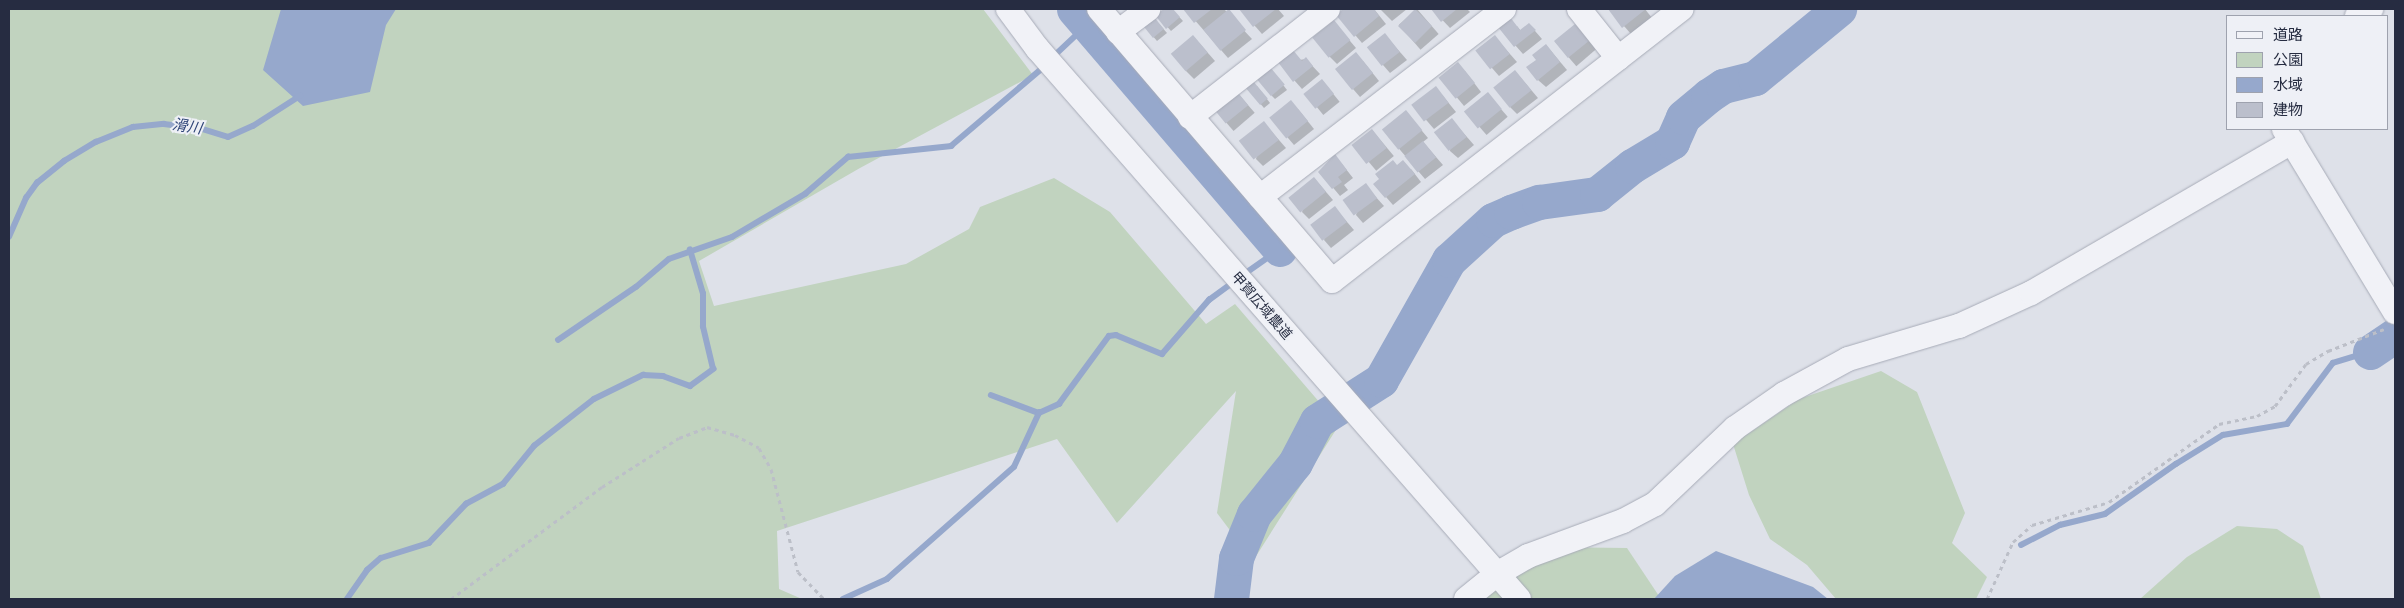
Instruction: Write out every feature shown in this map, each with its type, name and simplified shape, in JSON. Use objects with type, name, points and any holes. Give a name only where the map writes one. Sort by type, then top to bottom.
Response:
[{"type":"street","name":"甲賀広域農道","points":[[1008,9],[1056,70],[1520,599]]},
{"type":"street","points":[[1099,9],[1332,281],[1682,9]]},
{"type":"street","points":[[1118,32],[1148,9]]},
{"type":"street","points":[[1190,117],[1328,9]]},
{"type":"street","points":[[1260,197],[1504,9]]},
{"type":"street","points":[[1579,9],[1618,58]]},
{"type":"street","points":[[2359,15],[2371,9]]},
{"type":"street","points":[[1466,599],[1497,574],[1528,556],[1623,521],[1655,504],[1735,428],[1792,390],[1848,359],[1959,326],[2031,293],[2264,161],[2288,136],[2393,319]]},
{"type":"path","points":[[1987,599],[2013,542],[2032,525],[2109,502],[2219,424],[2257,416],[2274,406],[2306,364],[2328,351],[2365,339],[2393,319]]},
{"type":"path","points":[[451,599],[602,486],[679,438],[707,427],[735,435],[759,448],[771,469],[798,572],[824,599]]},
{"type":"green space","points":[[9,9],[983,9],[1033,75],[860,168],[699,261],[714,306],[906,264],[969,229],[980,207],[1054,178],[1110,212],[1206,324],[1235,304],[1339,425],[1253,561],[1217,513],[1236,391],[1117,523],[1057,439],[777,531],[779,589],[802,599],[9,599]]},
{"type":"green space","points":[[1881,371],[1917,392],[1965,513],[1952,543],[1987,577],[1976,599],[1836,599],[1807,565],[1770,539],[1749,495],[1733,444],[1799,399]]},
{"type":"green space","points":[[2237,526],[2277,529],[2303,546],[2321,599],[2140,599],[2187,557]]},
{"type":"green space","points":[[1546,547],[1627,548],[1661,599],[1468,599]]},
{"type":"water","points":[[281,9],[396,9],[386,25],[370,92],[303,106],[263,70]]},
{"type":"water","points":[[1716,551],[1813,587],[1828,599],[1654,599],[1675,576]]},
{"type":"building","points":[[1164,9],[1173,9],[1180,17],[1166,29],[1155,15]]},
{"type":"building","points":[[1183,9],[1212,9],[1194,23]]},
{"type":"building","points":[[1229,9],[1246,30],[1220,51],[1203,30]]},
{"type":"building","points":[[1239,9],[1276,9],[1253,27]]},
{"type":"building","points":[[1343,9],[1374,9],[1379,16],[1354,37],[1336,15]]},
{"type":"building","points":[[1415,9],[1432,26],[1415,43],[1398,26]]},
{"type":"building","points":[[1431,9],[1457,9],[1441,22]]},
{"type":"building","points":[[1608,9],[1646,9],[1622,28]]},
{"type":"building","points":[[1150,12],[1164,29],[1153,38],[1139,21]]},
{"type":"building","points":[[1510,17],[1520,30],[1529,23],[1536,30],[1514,47],[1498,27]]},
{"type":"building","points":[[1334,20],[1350,40],[1329,58],[1312,38]]},
{"type":"building","points":[[1575,24],[1589,41],[1568,58],[1554,41]]},
{"type":"building","points":[[1385,33],[1400,52],[1382,66],[1367,47]]},
{"type":"building","points":[[1193,35],[1208,53],[1186,71],[1171,54]]},
{"type":"building","points":[[1495,35],[1510,54],[1490,69],[1475,50]]},
{"type":"building","points":[[1546,44],[1560,62],[1537,81],[1526,67],[1536,60],[1532,55]]},
{"type":"building","points":[[1293,50],[1302,61],[1306,57],[1313,66],[1293,82],[1278,62]]},
{"type":"building","points":[[1356,52],[1373,73],[1352,90],[1335,69]]},
{"type":"building","points":[[1458,62],[1475,83],[1456,99],[1439,78]]},
{"type":"building","points":[[1270,67],[1285,85],[1271,96],[1256,79]]},
{"type":"building","points":[[1515,70],[1531,90],[1510,108],[1493,88]]},
{"type":"building","points":[[1322,79],[1334,94],[1315,109],[1303,94]]},
{"type":"building","points":[[1253,81],[1268,99],[1260,105],[1245,87]]},
{"type":"building","points":[[1436,86],[1449,103],[1424,121],[1411,105]]},
{"type":"building","points":[[1235,89],[1248,105],[1226,124],[1212,107]]},
{"type":"building","points":[[1488,92],[1502,109],[1478,129],[1464,112]]},
{"type":"building","points":[[1291,100],[1308,121],[1286,139],[1269,118]]},
{"type":"building","points":[[1406,110],[1422,130],[1398,150],[1382,130]]},
{"type":"building","points":[[1452,118],[1467,137],[1449,151],[1434,132]]},
{"type":"building","points":[[1264,121],[1279,140],[1254,160],[1239,141]]},
{"type":"building","points":[[1372,129],[1387,148],[1366,164],[1352,145]]},
{"type":"building","points":[[1423,141],[1436,157],[1418,172],[1404,156]]},
{"type":"building","points":[[1335,154],[1347,170],[1338,177],[1342,182],[1332,189],[1318,172]]},
{"type":"building","points":[[1393,160],[1397,165],[1403,160],[1415,174],[1385,198],[1373,184],[1379,179],[1375,174]]},
{"type":"building","points":[[1314,177],[1326,192],[1300,213],[1288,198]]},
{"type":"building","points":[[1366,183],[1377,198],[1354,215],[1343,200]]},
{"type":"building","points":[[1335,206],[1347,222],[1322,241],[1310,225]]},
{"type":"waterway","points":[[1074,9],[1280,249]]},
{"type":"waterway","points":[[1231,599],[1236,558],[1254,514],[1295,463],[1317,421],[1381,380],[1449,260],[1493,220],[1539,202],[1597,194],[1632,166],[1672,142],[1683,117],[1708,96],[1723,86],[1755,78],[1839,9]]},
{"type":"waterway","points":[[1053,57],[1087,25]]},
{"type":"waterway","points":[[558,340],[636,287],[669,259],[732,237],[805,194],[848,157],[951,146],[1045,66]]},
{"type":"waterway","name":"滑川","points":[[9,237],[26,198],[37,183],[64,161],[96,142],[133,127],[164,124],[199,128],[228,137],[253,126],[300,96]]},
{"type":"waterway","points":[[1243,275],[1280,249]]},
{"type":"waterway","points":[[347,599],[367,570],[381,558],[429,543],[466,504],[503,484],[534,446],[594,399],[643,375],[663,376],[690,386],[713,369],[703,327],[703,294],[690,250]]},
{"type":"waterway","points":[[843,599],[887,579],[1014,467],[1039,413],[1059,404],[1109,336],[1116,335],[1162,354],[1209,300],[1234,282]]},
{"type":"waterway","points":[[2370,352],[2395,335]]},
{"type":"waterway","points":[[2021,545],[2060,525],[2105,514],[2176,464],[2223,435],[2287,424],[2333,363],[2370,352]]},
{"type":"waterway","points":[[991,395],[1039,413]]}]
